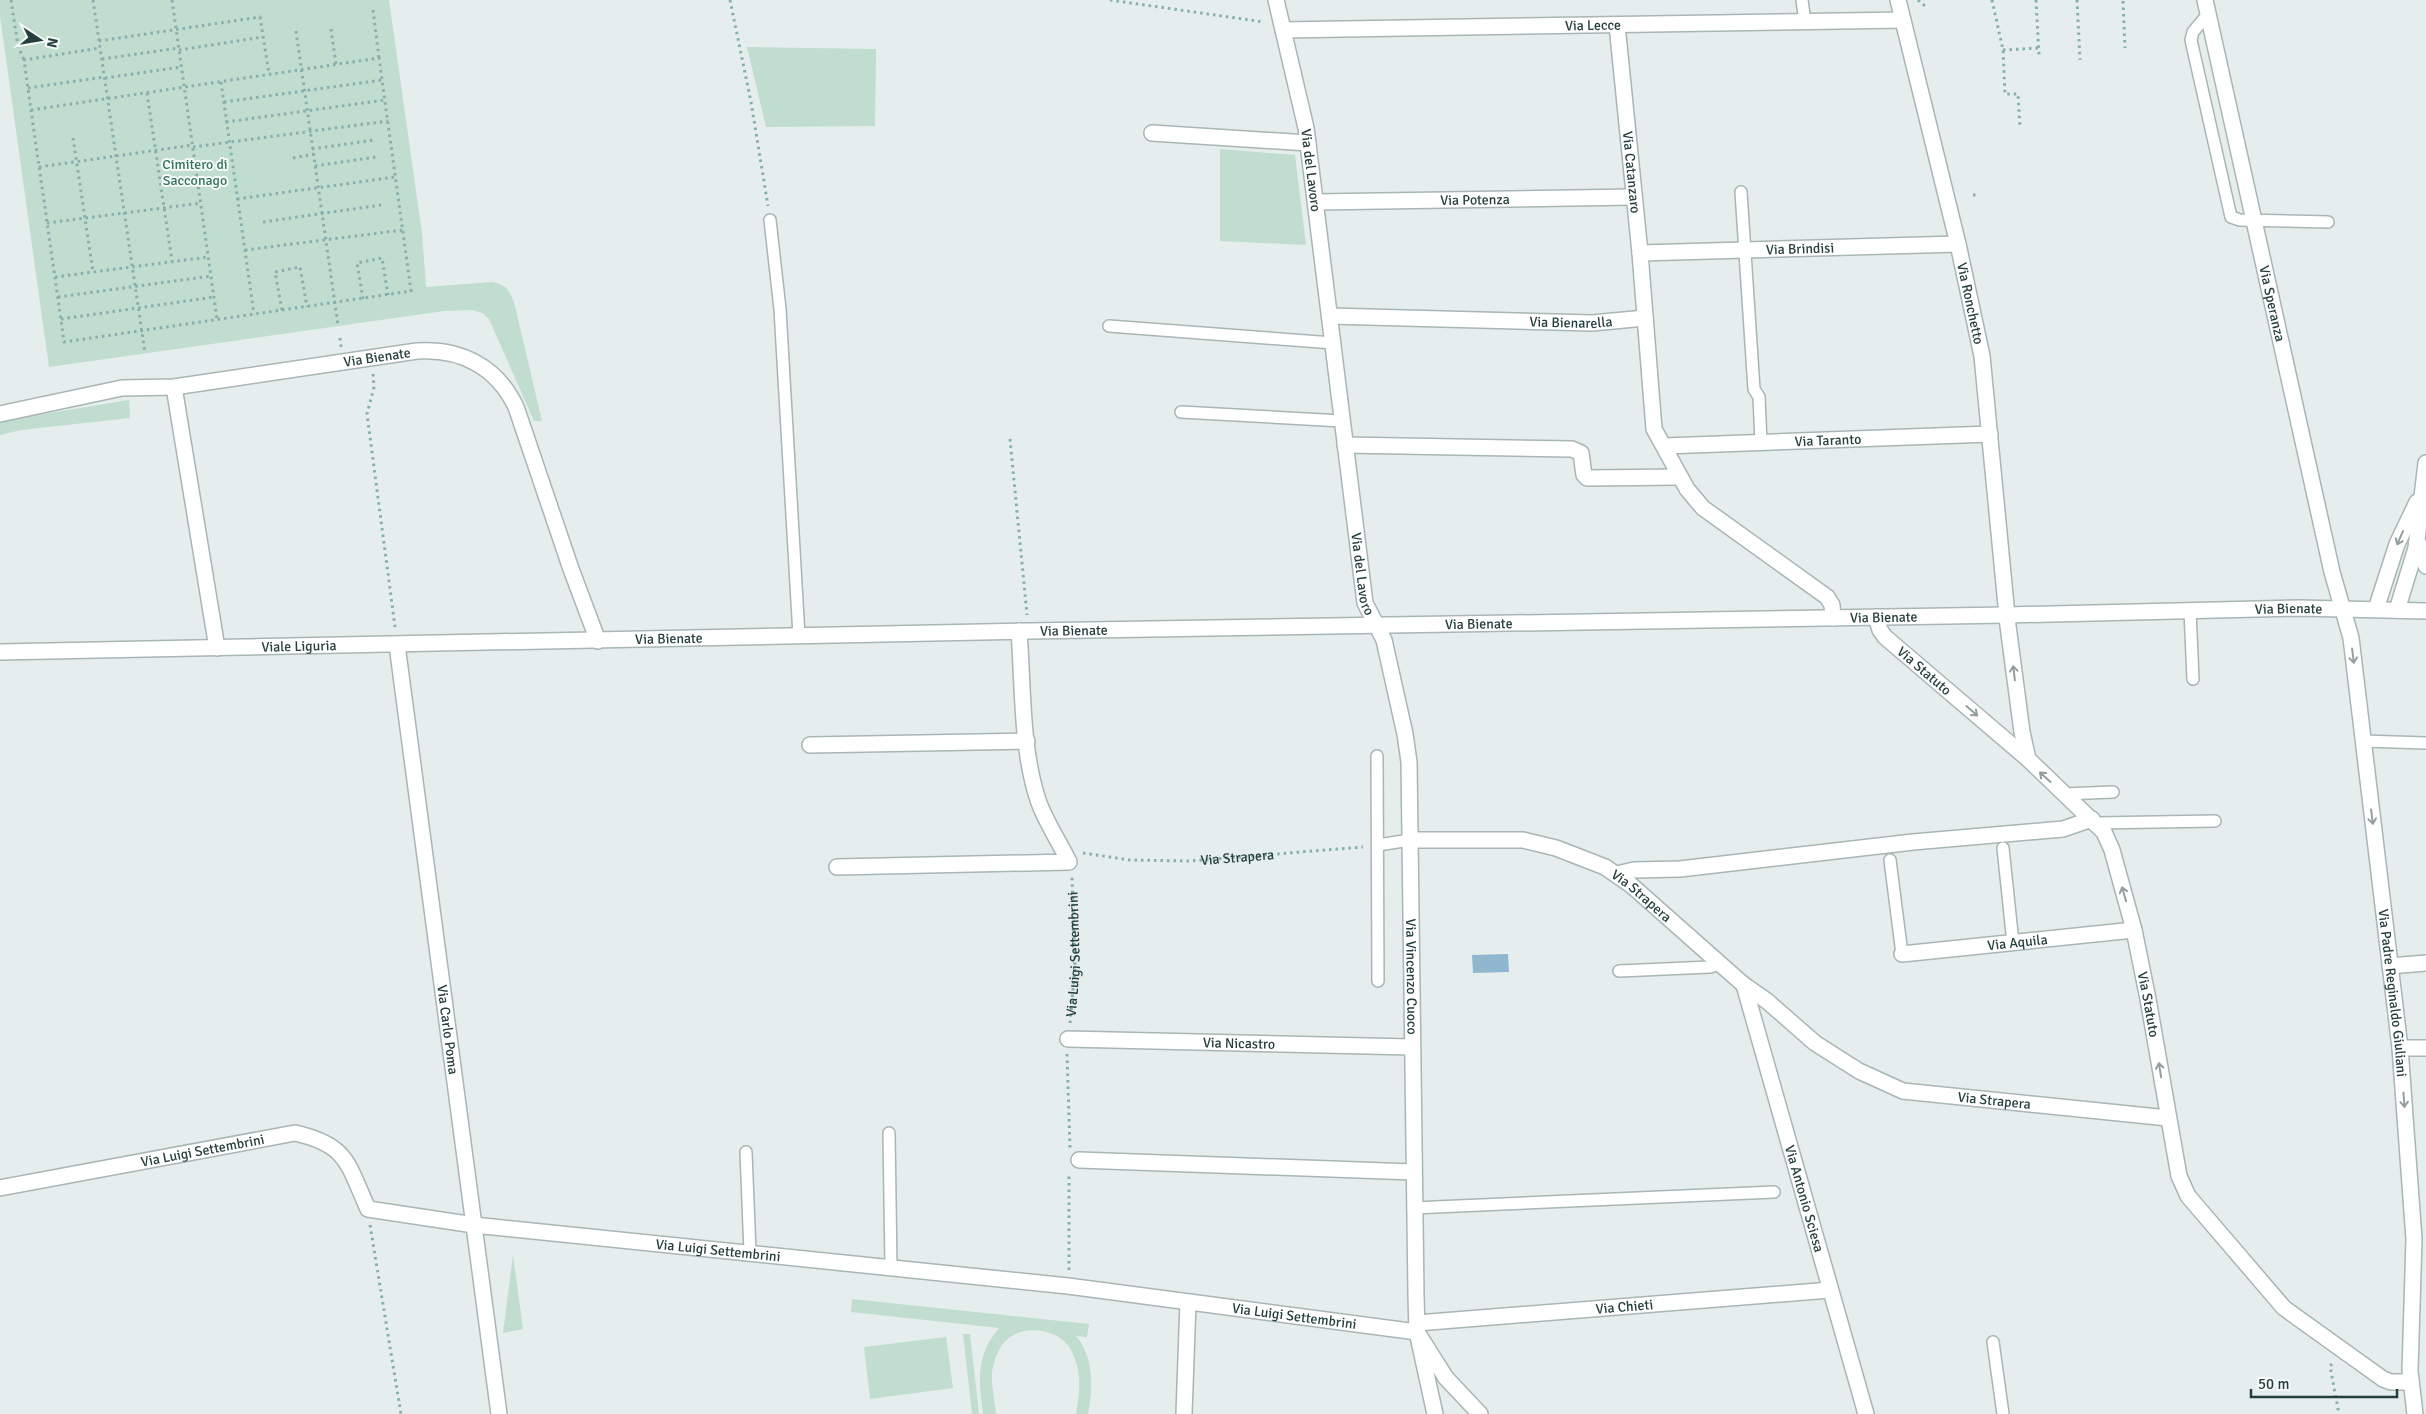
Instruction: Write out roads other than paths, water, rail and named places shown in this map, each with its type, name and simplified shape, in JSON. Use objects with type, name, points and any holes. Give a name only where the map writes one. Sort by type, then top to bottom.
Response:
[{"type":"street","name":"Via del Lavoro","points":[[1276,0],[1308,143],[1365,603],[1377,626]]},
{"type":"street","name":"Via Ronchetto","points":[[1898,0],[1958,244],[1982,356],[2007,615],[2017,742],[2028,759]]},
{"type":"street","name":"Via Speranza","points":[[2206,7],[2341,609]]},
{"type":"street","name":"Via Lecce","points":[[1283,27],[1617,25],[1902,20]]},
{"type":"street","name":"Via Catanzaro","points":[[1617,25],[1645,318]]},
{"type":"street","points":[[1152,133],[1308,143]]},
{"type":"street","name":"Via Potenza","points":[[1316,202],[1634,196]]},
{"type":"street","name":"Via Brindisi","points":[[1640,254],[1746,249],[1958,244]]},
{"type":"street","name":"Via Bienarella","points":[[1330,316],[1592,323],[1645,318]]},
{"type":"street","points":[[1645,318],[1654,429],[1680,477],[1694,499],[1712,516],[1829,600],[1833,618]]},
{"type":"street","name":"Via Bienate","points":[[0,414],[122,388],[174,387],[428,350],[454,353],[485,368],[503,384],[521,418],[571,569],[598,641],[1024,631],[2190,611],[2341,609],[2426,611]]},
{"type":"street","points":[[174,387],[217,648]]},
{"type":"street","name":"Via Taranto","points":[[1664,446],[1990,434]]},
{"type":"street","points":[[1345,445],[1572,449],[1582,452],[1584,475],[1587,478],[1680,477]]},
{"type":"street","points":[[2398,610],[2418,539],[2421,494],[2426,463]]},
{"type":"street","points":[[2376,609],[2397,544],[2421,494]]},
{"type":"street","points":[[2418,539],[2426,566]]},
{"type":"street","name":"Via Padre Reginaldo Giuliani","points":[[2341,609],[2351,638],[2400,1048],[2420,1263],[2410,1382],[2414,1414]]},
{"type":"street","name":"Via Statuto","points":[[1876,617],[1880,630],[1885,637],[2017,742]]},
{"type":"street","name":"Via Vincenzo Cuoco","points":[[1377,626],[1384,640],[1408,747],[1413,1208],[1417,1328],[1435,1414]]},
{"type":"street","points":[[838,866],[1067,857],[1039,803],[1027,741],[1024,631]]},
{"type":"street","name":"Viale Liguria","points":[[0,652],[598,641]]},
{"type":"street","name":"Via Carlo Poma","points":[[397,645],[499,1414]]},
{"type":"street","points":[[810,745],[1027,741]]},
{"type":"street","name":"Via Statuto","points":[[2028,759],[2094,821],[2104,832],[2112,850],[2134,930],[2168,1118],[2180,1176],[2188,1196],[2284,1308],[2383,1379],[2393,1382],[2410,1382]]},
{"type":"street","points":[[1617,874],[1637,870],[1680,869],[1913,842],[2062,829],[2094,821]]},
{"type":"street","name":"Via Strapera","points":[[1410,840],[1497,839],[1533,842],[1583,857],[1617,874],[1744,985],[1837,1058],[1903,1091],[2168,1118]]},
{"type":"street","name":"Via Aquila","points":[[1902,954],[2134,930]]},
{"type":"street","points":[[2390,966],[2426,963]]},
{"type":"street","name":"Via Antonio Sciesa","points":[[1744,985],[1798,1189],[1866,1414]]},
{"type":"street","name":"Via Nicastro","points":[[1068,1039],[1412,1047]]},
{"type":"street","points":[[2400,1048],[2426,1048]]},
{"type":"street","name":"Via Luigi Settembrini","points":[[0,1188],[295,1133],[329,1144],[341,1154],[368,1209],[474,1224],[1068,1286],[1188,1302],[1417,1328]]},
{"type":"street","points":[[1073,1161],[1413,1172]]},
{"type":"street","name":"Via Chieti","points":[[1417,1328],[1830,1290]]},
{"type":"street","points":[[1184,1414],[1188,1302]]},
{"type":"street","points":[[1417,1328],[1446,1378],[1480,1414]]},
{"type":"lane","points":[[1802,0],[1806,22]]},
{"type":"lane","points":[[2206,7],[2191,40],[2229,212],[2234,219],[2328,222]]},
{"type":"lane","points":[[1741,192],[1754,389],[1759,397],[1761,442]]},
{"type":"lane","points":[[770,220],[780,309],[799,636]]},
{"type":"lane","points":[[1109,326],[1333,342]]},
{"type":"lane","points":[[1181,412],[1342,421]]},
{"type":"lane","points":[[2190,611],[2193,679]]},
{"type":"lane","points":[[2363,741],[2426,743]]},
{"type":"lane","points":[[1376,756],[1378,981]]},
{"type":"lane","points":[[2064,794],[2113,792]]},
{"type":"lane","points":[[2094,821],[2215,821]]},
{"type":"lane","name":"Via Strapera","points":[[1378,844],[1410,840]]},
{"type":"lane","points":[[2002,848],[2013,942]]},
{"type":"lane","points":[[1890,860],[1902,954]]},
{"type":"lane","points":[[1619,971],[1710,967],[1720,964]]},
{"type":"lane","points":[[889,1133],[891,1267]]},
{"type":"lane","points":[[746,1152],[750,1252]]},
{"type":"lane","points":[[1413,1208],[1774,1192]]},
{"type":"lane","points":[[1993,1342],[2003,1414]]},
{"type":"water","points":[[1508,954],[1509,972],[1473,973],[1472,955]]},
{"type":"park label","name":"Cimitero di Sacconago","points":[[195,172]]}]
